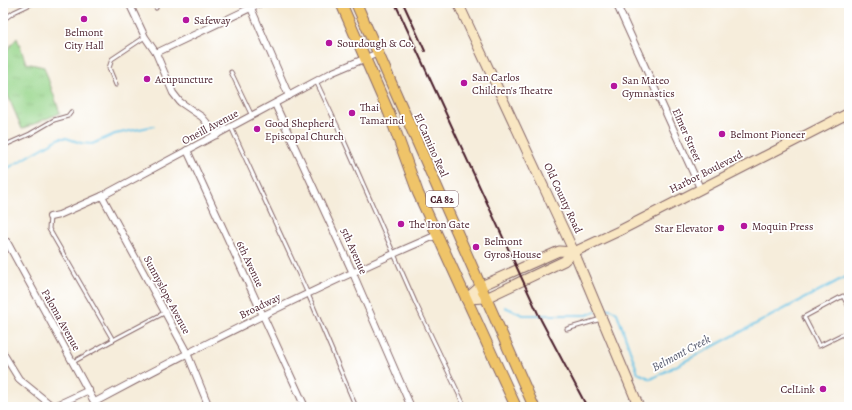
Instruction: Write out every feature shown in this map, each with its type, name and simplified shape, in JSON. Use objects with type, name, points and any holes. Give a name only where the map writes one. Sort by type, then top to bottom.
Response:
[{"type":"main road","name":"CA 82","points":[[341,3],[389,113],[415,184],[437,235],[516,407]]},
{"type":"main road","name":"El Camino Real","points":[[356,3],[534,407]]},
{"type":"main road","name":"Old County Road","points":[[461,4],[574,252],[639,407]]},
{"type":"main road","name":"Harbor Boulevard","points":[[466,299],[486,298],[564,261],[574,252],[619,231],[700,188],[849,113]]},
{"type":"main road","name":"Harbor Boulevard","points":[[466,299],[480,286],[559,251],[574,252]]},
{"type":"street","points":[[129,3],[145,37],[156,53],[173,93],[180,102],[202,117],[217,134]]},
{"type":"street","points":[[156,53],[261,3]]},
{"type":"street","name":"Elmer Street","points":[[616,3],[700,188]]},
{"type":"street","points":[[251,8],[289,96]]},
{"type":"street","name":"Oneill Avenue","points":[[50,217],[59,215],[102,196],[316,81],[378,53]]},
{"type":"street","name":"5th Avenue","points":[[275,104],[352,272],[411,407]]},
{"type":"street","name":"6th Avenue","points":[[187,150],[305,407]]},
{"type":"street","name":"Sunnyslope Avenue","points":[[102,196],[186,353],[209,407]]},
{"type":"street","name":"Broadway","points":[[96,404],[186,353],[352,272],[437,235]]},
{"type":"street","name":"Paloma Avenue","points":[[7,242],[96,404]]},
{"type":"street","points":[[3,353],[12,370],[19,379],[51,405],[57,405],[89,390]]},
{"type":"lane","points":[[3,20],[28,4],[33,3]]},
{"type":"lane","points":[[153,3],[156,8]]},
{"type":"lane","points":[[116,85],[109,68],[112,59],[145,37]]},
{"type":"lane","points":[[231,72],[252,116]]},
{"type":"lane","points":[[316,81],[465,407]]},
{"type":"lane","points":[[3,146],[30,134],[54,120],[68,116],[71,112]]},
{"type":"lane","points":[[231,127],[308,294],[356,407]]},
{"type":"lane","points":[[50,217],[49,229],[113,340]]},
{"type":"lane","points":[[849,307],[843,296],[804,316],[819,346],[849,332]]},
{"type":"lane","points":[[73,362],[165,312]]},
{"type":"lane","points":[[567,329],[600,312]]},
{"type":"green space","points":[[17,38],[26,63],[44,67],[60,113],[22,129],[3,84],[3,55]]},
{"type":"waterway","name":"Belmont Creek","points":[[3,171],[60,138],[92,144],[115,134],[154,126]]},
{"type":"waterway","name":"Belmont Creek","points":[[602,309],[611,309],[617,313],[638,373],[651,379],[849,275]]},
{"type":"waterway","name":"Belmont Creek","points":[[505,307],[523,315],[587,315],[596,311]]},
{"type":"railway","points":[[395,3],[541,320],[587,407]]},
{"type":"railway","points":[[403,3],[425,51]]},
{"type":"place","name":"Belmont City Hall","points":[[84,19]]},
{"type":"place","name":"Safeway","points":[[186,20]]},
{"type":"place","name":"Sourdough & Co.","points":[[329,43]]},
{"type":"place","name":"Acupuncture","points":[[147,79]]},
{"type":"place","name":"San Carlos Children's Theatre","points":[[464,83]]},
{"type":"place","name":"San Mateo Gymnastics","points":[[614,86]]},
{"type":"place","name":"Thai Tamarind","points":[[352,113]]},
{"type":"place","name":"Good Shepherd Episcopal Church","points":[[257,129]]},
{"type":"place","name":"Belmont Pioneer","points":[[722,134]]},
{"type":"place","name":"The Iron Gate","points":[[401,224]]},
{"type":"place","name":"Moquin Press","points":[[744,226]]},
{"type":"place","name":"Star Elevator","points":[[721,228]]},
{"type":"place","name":"Belmont Gyros House","points":[[476,247]]},
{"type":"place","name":"CelLink","points":[[823,389]]}]
